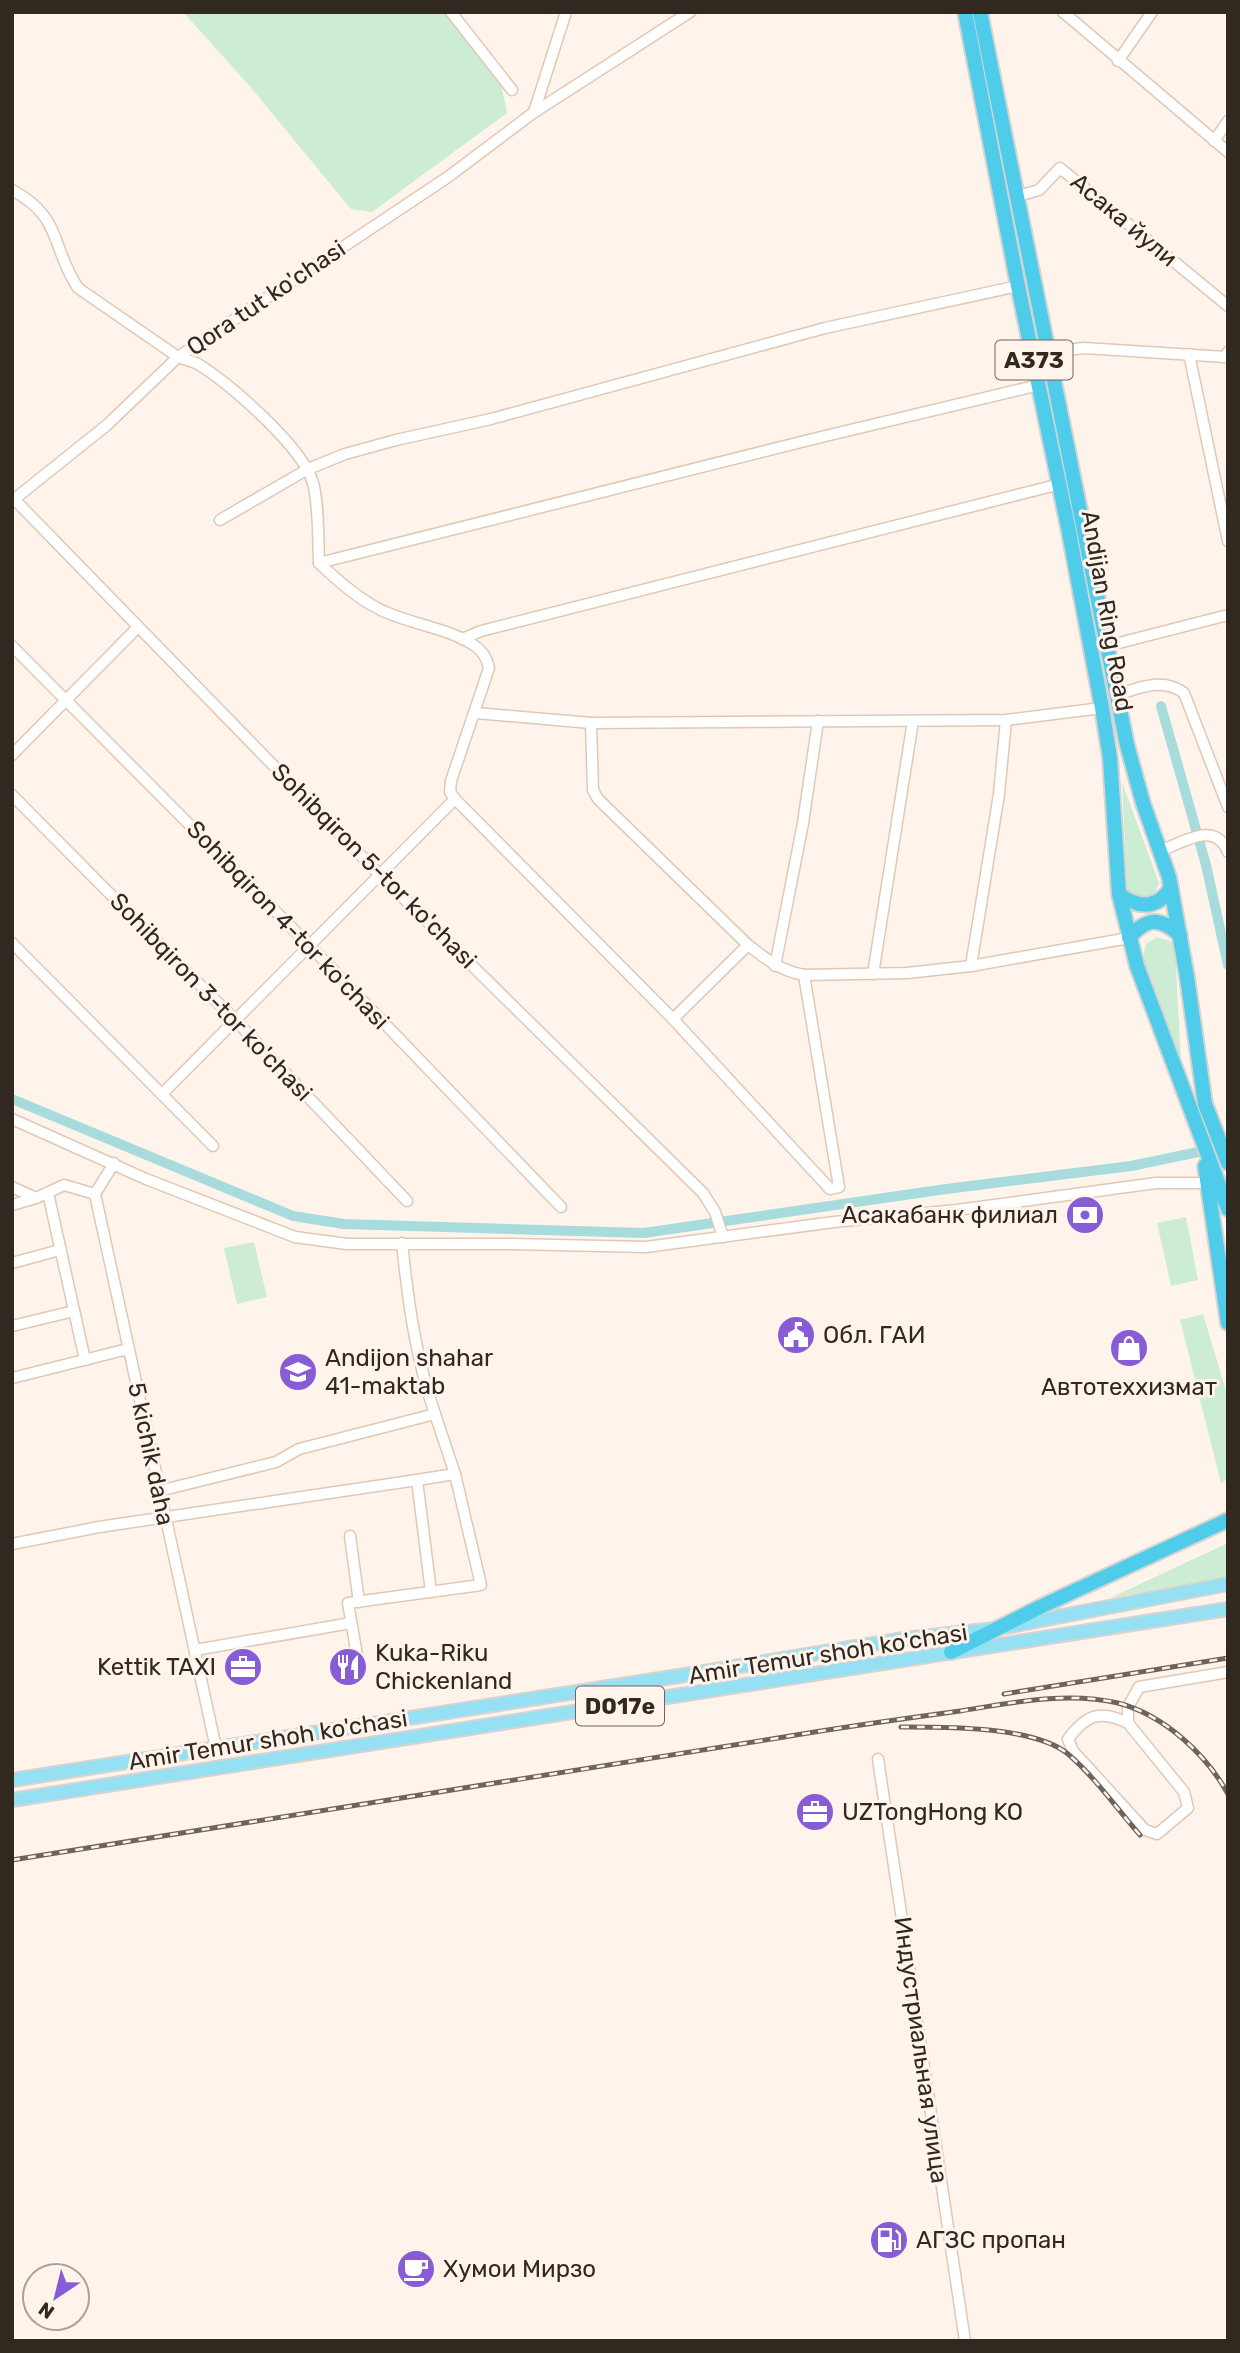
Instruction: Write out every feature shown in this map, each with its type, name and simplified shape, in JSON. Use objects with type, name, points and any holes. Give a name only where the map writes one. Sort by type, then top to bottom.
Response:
[{"type":"highway","name":"Andijan Ring Road","points":[[965,12],[1102,708],[1110,758],[1119,894],[1137,966],[1228,1209]]},
{"type":"highway","name":"Andijan Ring Road","points":[[980,12],[1126,745],[1171,888],[1205,1104],[1228,1163]]},
{"type":"highway","points":[[1119,894],[1138,906],[1148,906],[1158,902],[1171,888]]},
{"type":"highway","points":[[1129,939],[1142,925],[1156,921],[1180,935]]},
{"type":"highway","points":[[1200,1134],[1228,1323]]},
{"type":"highway","points":[[951,1652],[1228,1520]]},
{"type":"main road","name":"Amir Temur shoh ko'chasi","points":[[12,1780],[904,1639],[995,1629],[1228,1584]]},
{"type":"main road","name":"Amir Temur shoh ko'chasi","points":[[12,1800],[1228,1609]]},
{"type":"street","points":[[451,12],[512,90]]},
{"type":"street","points":[[533,113],[566,12]]},
{"type":"street","name":"Qora tut ko'chasi","points":[[15,496],[107,425],[178,357],[448,177],[533,113],[690,12]]},
{"type":"street","points":[[1063,12],[1228,152]]},
{"type":"street","points":[[1118,61],[1152,12]]},
{"type":"street","points":[[1214,141],[1228,121]]},
{"type":"street","name":"Асака йули","points":[[1018,197],[1039,190],[1060,168],[1228,306]]},
{"type":"street","points":[[12,190],[27,198],[46,217],[60,245],[68,273],[78,288],[178,357],[196,363],[241,397],[309,469],[314,485],[319,563],[352,592],[376,608],[462,639],[482,651],[489,667],[476,713],[451,781],[450,792],[673,1018],[830,1189],[839,1187],[804,975]]},
{"type":"street","points":[[220,520],[309,469],[345,454],[491,419],[825,328],[1018,286]]},
{"type":"street","points":[[1049,352],[1084,348],[1227,356]]},
{"type":"street","points":[[1189,354],[1228,541]]},
{"type":"street","points":[[319,563],[1039,385]]},
{"type":"street","points":[[462,639],[495,628],[1060,484]]},
{"type":"street","name":"Sohibqiron 5-tor ko'chasi","points":[[15,496],[138,627],[379,874],[703,1193],[715,1212],[722,1235]]},
{"type":"street","points":[[1107,646],[1228,615]]},
{"type":"street","points":[[12,755],[138,627]]},
{"type":"street","name":"Sohibqiron 4-tor ko'chasi","points":[[12,646],[310,946],[561,1207]]},
{"type":"street","points":[[1116,695],[1150,684],[1173,685],[1184,693],[1228,807]]},
{"type":"street","points":[[476,713],[591,723],[913,721],[1006,720],[1102,708]]},
{"type":"street","points":[[971,966],[999,794],[1006,720]]},
{"type":"street","points":[[775,965],[803,823],[818,721]]},
{"type":"street","points":[[873,974],[913,721]]},
{"type":"street","points":[[591,723],[593,790],[598,799],[748,945],[789,972],[804,975],[907,974],[1129,939]]},
{"type":"street","name":"Sohibqiron 3-tor ko'chasi","points":[[12,795],[236,1021],[407,1201]]},
{"type":"street","points":[[162,1094],[455,799]]},
{"type":"street","points":[[1160,850],[1204,834],[1223,840],[1228,852]]},
{"type":"street","points":[[12,943],[213,1146]]},
{"type":"street","points":[[673,1018],[748,945]]},
{"type":"street","points":[[12,1119],[146,1179],[295,1237],[347,1244],[646,1247],[722,1235],[957,1210],[1156,1183],[1207,1183]]},
{"type":"street","points":[[12,1205],[64,1185],[95,1194],[114,1163]]},
{"type":"street","points":[[12,1187],[36,1198]]},
{"type":"street","points":[[48,1193],[85,1360]]},
{"type":"street","name":"5 kichik daha","points":[[95,1194],[216,1748]]},
{"type":"street","points":[[359,1667],[348,1603],[481,1585],[455,1474],[424,1382],[415,1342],[402,1243]]},
{"type":"street","points":[[12,1263],[60,1250]]},
{"type":"street","points":[[12,1326],[74,1311]]},
{"type":"street","points":[[12,1378],[128,1349]]},
{"type":"street","points":[[159,1491],[276,1462],[299,1449],[435,1415]]},
{"type":"street","points":[[12,1544],[99,1527],[455,1474]]},
{"type":"street","points":[[416,1480],[431,1592]]},
{"type":"street","points":[[350,1536],[359,1602]]},
{"type":"street","points":[[195,1650],[351,1623]]},
{"type":"street","points":[[1128,1723],[1114,1716],[1094,1716],[1080,1723],[1068,1739],[1073,1751],[1145,1829],[1157,1835],[1188,1808],[1184,1792],[1128,1723],[1128,1707],[1139,1687],[1228,1672]]},
{"type":"street","name":"Индустриальная улица","points":[[878,1759],[965,2341]]},
{"type":"green space","points":[[183,12],[445,12],[502,88],[507,113],[372,212],[351,209],[247,83]]},
{"type":"green space","points":[[1122,782],[1159,883],[1154,896],[1146,900],[1130,894],[1127,886]]},
{"type":"green space","points":[[1157,937],[1170,941],[1175,949],[1181,1060],[1143,957],[1146,944]]},
{"type":"green space","points":[[1186,1217],[1198,1280],[1171,1286],[1157,1223]]},
{"type":"green space","points":[[254,1242],[267,1297],[237,1304],[224,1248]]},
{"type":"green space","points":[[1203,1314],[1228,1397],[1228,1479],[1221,1483],[1180,1320]]},
{"type":"green space","points":[[1228,1543],[1228,1578],[1110,1598]]},
{"type":"waterway","points":[[1161,706],[1206,865],[1228,965]]},
{"type":"waterway","points":[[12,1099],[293,1216],[344,1224],[644,1233],[946,1189],[1131,1166],[1227,1146]]},
{"type":"railway","points":[[1004,1694],[1228,1658]]},
{"type":"railway","points":[[12,1860],[828,1730],[1059,1698],[1118,1703],[1151,1717],[1196,1751],[1228,1794]]},
{"type":"railway","points":[[901,1727],[988,1730],[1034,1738],[1053,1745],[1068,1754],[1087,1773],[1140,1835]]},
{"type":"place","name":"Асакабанк филиал","points":[[1085,1215]]},
{"type":"place","name":"Обл. ГАИ","points":[[796,1335]]},
{"type":"place","name":"Автотеххизмат","points":[[1129,1348]]},
{"type":"place","name":"Andijon shahar 41-maktab","points":[[298,1372]]},
{"type":"place","name":"Kettik TAXI","points":[[243,1667]]},
{"type":"place","name":"Kuka-Riku Chickenland","points":[[348,1667]]},
{"type":"place","name":"UZTongHong KO","points":[[815,1812]]},
{"type":"place","name":"АГЗС пропан","points":[[889,2240]]},
{"type":"place","name":"Хумои Мирзо","points":[[416,2269]]}]
